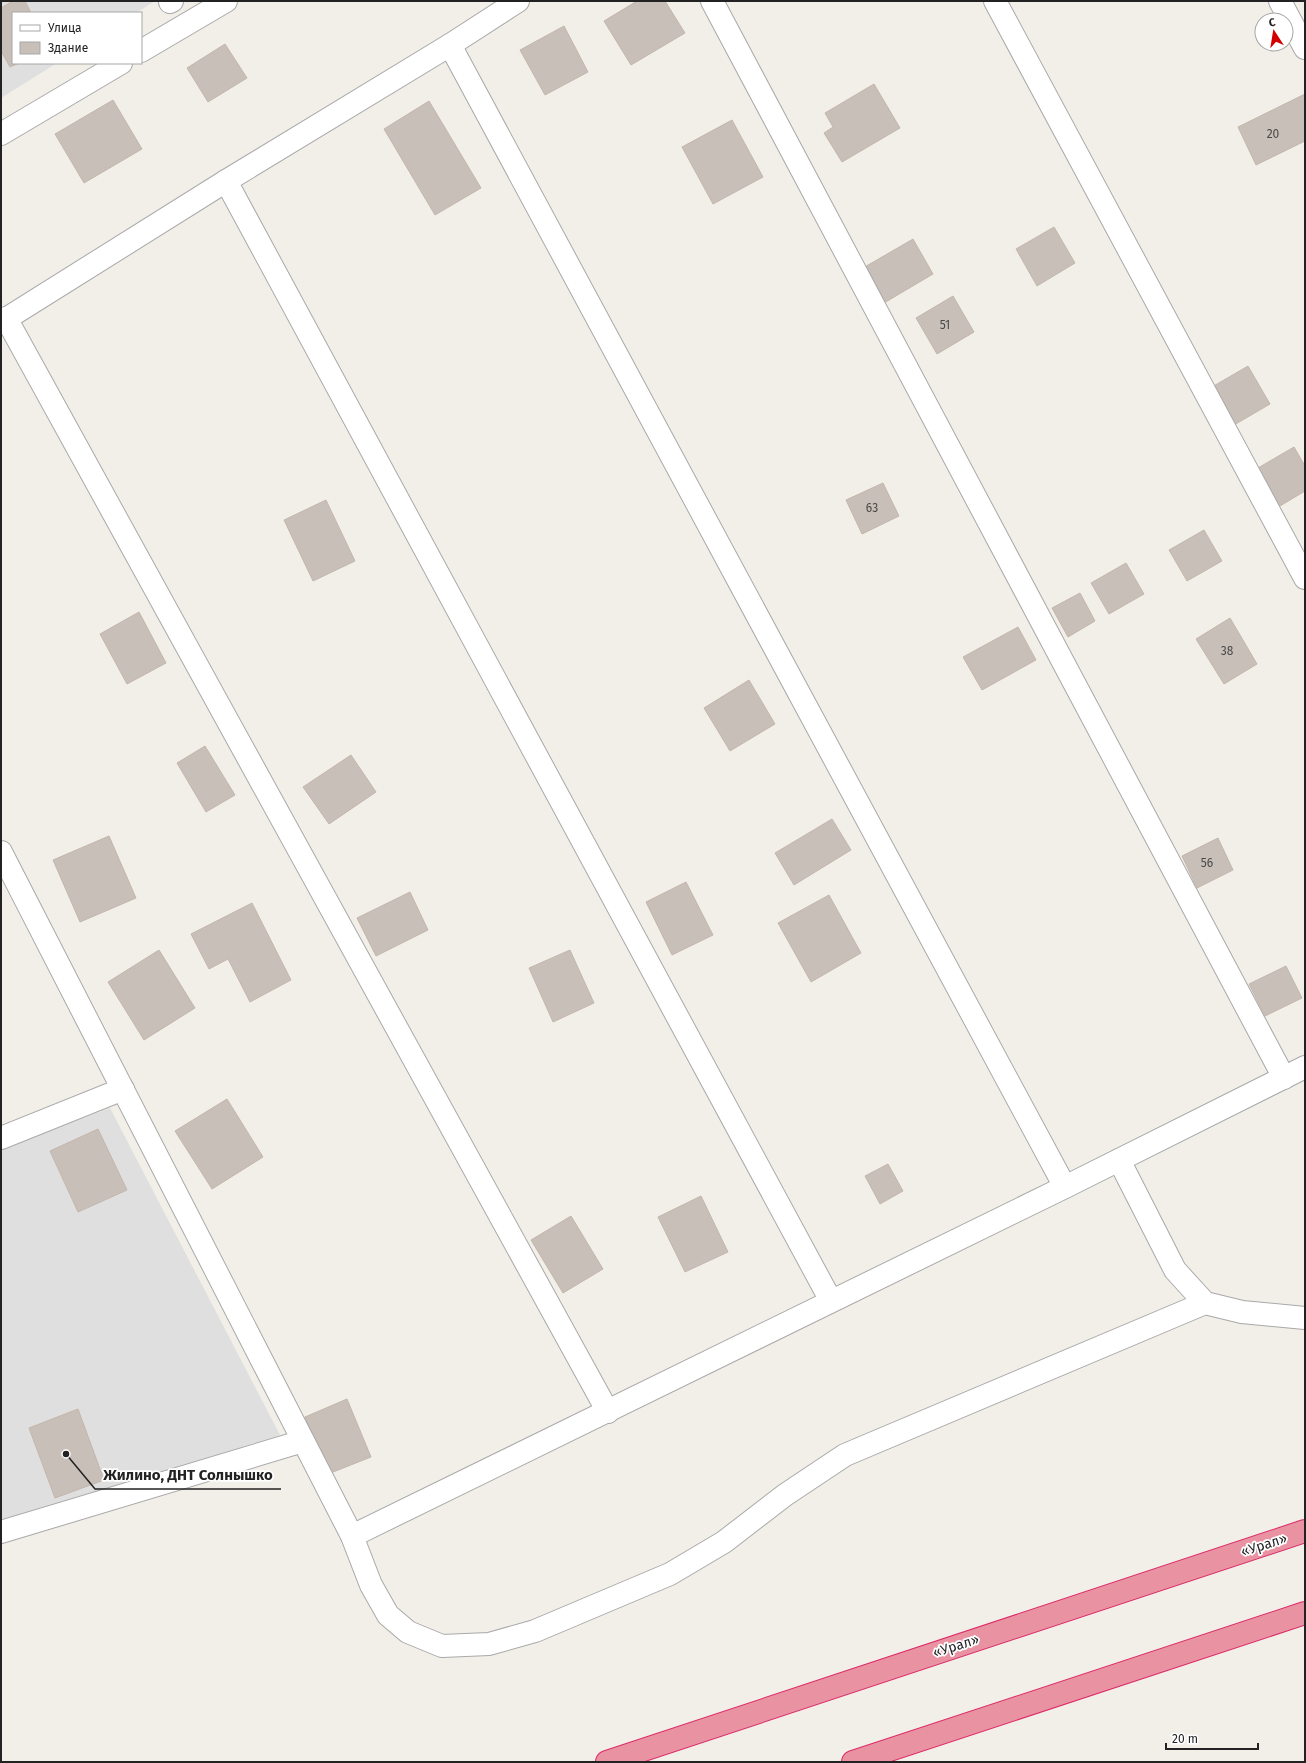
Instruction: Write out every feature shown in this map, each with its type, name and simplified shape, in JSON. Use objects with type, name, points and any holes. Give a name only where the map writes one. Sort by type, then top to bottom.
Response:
[{"type":"highway","name":"«Урал»","points":[[607,1762],[1305,1531]]},
{"type":"highway","points":[[853,1762],[1305,1613]]},
{"type":"street","points":[[142,50],[226,1]]},
{"type":"street","points":[[518,1],[450,45],[226,181],[4,320],[608,1412]]},
{"type":"street","points":[[712,1],[1284,1078]]},
{"type":"street","points":[[994,1],[1305,578]]},
{"type":"street","points":[[1280,1],[1305,48]]},
{"type":"street","points":[[450,45],[1065,1187]]},
{"type":"street","points":[[1,134],[119,64]]},
{"type":"street","points":[[226,181],[831,1301]]},
{"type":"street","points":[[1,852],[352,1536],[371,1585],[388,1615],[408,1632],[442,1646],[489,1644],[535,1631],[670,1574],[724,1542],[785,1495],[845,1455],[1205,1303]]},
{"type":"street","points":[[352,1536],[608,1412],[1305,1067]]},
{"type":"street","points":[[1,1138],[123,1089]]},
{"type":"street","points":[[1119,1160],[1175,1270],[1205,1303],[1242,1312],[1305,1318]]},
{"type":"street","points":[[1,1532],[303,1441]]},
{"type":"shaded area","points":[[1,1],[155,1],[138,12],[12,12],[12,64],[55,64],[1,98]]},
{"type":"shaded area","points":[[110,1108],[280,1435],[47,1509],[1,1521],[1,1149]]},
{"type":"building","points":[[13,1],[25,1],[30,12],[12,12],[12,64],[17,64],[10,67],[1,51],[1,8]]},
{"type":"building","points":[[637,1],[665,1],[685,33],[631,65],[604,21]]},
{"type":"building","points":[[564,26],[588,72],[545,95],[520,50]]},
{"type":"building","points":[[225,44],[247,78],[208,102],[187,68]]},
{"type":"building","points":[[874,84],[900,128],[842,162],[824,133],[833,127],[825,113]]},
{"type":"building","points":[[1305,94],[1305,141],[1256,165],[1238,127]]},
{"type":"building","points":[[113,100],[142,149],[84,183],[55,134]]},
{"type":"building","points":[[429,101],[481,188],[435,215],[384,129]]},
{"type":"building","points":[[732,120],[763,177],[713,204],[682,147]]},
{"type":"building","points":[[1054,227],[1075,263],[1037,286],[1016,249]]},
{"type":"building","points":[[913,239],[933,274],[884,303],[863,268]]},
{"type":"building","points":[[953,296],[974,332],[937,354],[916,318]]},
{"type":"building","points":[[1248,366],[1270,404],[1234,425],[1212,387]]},
{"type":"building","points":[[1294,447],[1305,466],[1305,491],[1280,506],[1258,468]]},
{"type":"building","points":[[883,483],[899,516],[862,534],[846,500]]},
{"type":"building","points":[[326,500],[355,561],[313,581],[284,520]]},
{"type":"building","points":[[1204,530],[1222,561],[1187,581],[1169,550]]},
{"type":"building","points":[[1126,563],[1144,594],[1109,614],[1091,583]]},
{"type":"building","points":[[1080,593],[1095,621],[1068,637],[1052,608]]},
{"type":"building","points":[[139,612],[166,663],[127,684],[100,634]]},
{"type":"building","points":[[1230,618],[1257,664],[1224,684],[1196,639]]},
{"type":"building","points":[[1018,627],[1036,660],[982,690],[963,657]]},
{"type":"building","points":[[749,680],[775,724],[730,751],[704,708]]},
{"type":"building","points":[[205,746],[235,795],[206,812],[177,763]]},
{"type":"building","points":[[351,755],[376,792],[329,824],[303,787]]},
{"type":"building","points":[[832,819],[851,850],[794,885],[775,853]]},
{"type":"building","points":[[109,836],[136,898],[80,922],[53,860]]},
{"type":"building","points":[[1218,838],[1233,870],[1197,888],[1182,856]]},
{"type":"building","points":[[686,882],[713,935],[672,955],[646,902]]},
{"type":"building","points":[[410,892],[428,930],[376,956],[357,918]]},
{"type":"building","points":[[829,895],[861,953],[811,982],[778,923]]},
{"type":"building","points":[[252,903],[291,980],[250,1002],[228,959],[209,969],[191,934]]},
{"type":"building","points":[[159,950],[195,1008],[144,1040],[108,982]]},
{"type":"building","points":[[570,950],[594,1003],[553,1022],[529,968]]},
{"type":"building","points":[[1286,966],[1302,998],[1265,1016],[1249,984]]},
{"type":"building","points":[[227,1099],[263,1157],[212,1189],[175,1131]]},
{"type":"building","points":[[98,1129],[127,1190],[78,1212],[50,1151]]},
{"type":"building","points":[[888,1164],[903,1191],[880,1204],[865,1176]]},
{"type":"building","points":[[701,1196],[728,1252],[685,1272],[658,1217]]},
{"type":"building","points":[[571,1216],[603,1269],[563,1293],[531,1240]]},
{"type":"building","points":[[347,1399],[371,1457],[328,1474],[305,1417]]},
{"type":"building","points":[[78,1409],[104,1480],[55,1498],[29,1428]]},
{"type":"place","name":"Жилино, ДНТ Солнышко","points":[[66,1454]]}]
